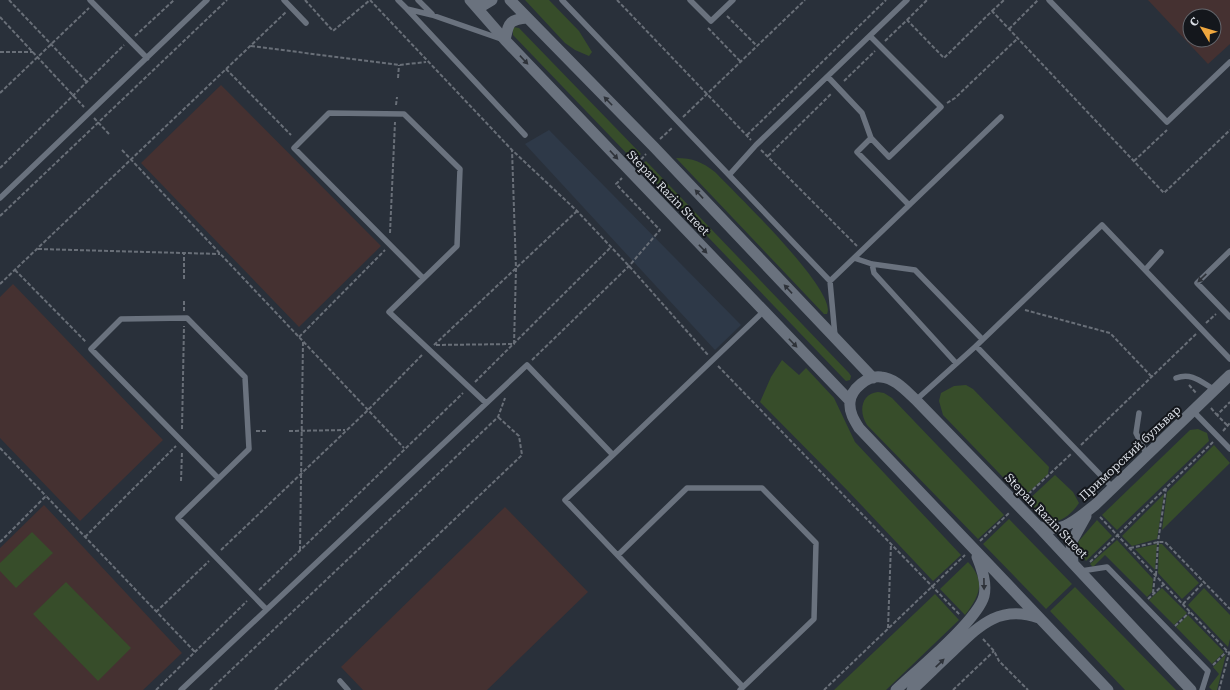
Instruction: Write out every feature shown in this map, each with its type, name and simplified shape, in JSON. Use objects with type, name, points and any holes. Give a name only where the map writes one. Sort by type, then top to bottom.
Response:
[{"type":"main road","points":[[472,2],[482,6],[492,0]]},
{"type":"main road","name":"Stepan Razin Street","points":[[510,0],[654,147],[873,378],[880,376],[897,383],[916,400],[1038,525],[1191,690]]},
{"type":"main road","name":"Stepan Razin Street","points":[[472,2],[505,40],[763,312],[850,401]]},
{"type":"main road","points":[[505,40],[508,25],[514,19],[527,18]]},
{"type":"main road","name":"Приморский бульвар","points":[[1038,525],[1050,529],[1060,528],[1078,518],[1113,488],[1230,376]]},
{"type":"main road","points":[[873,378],[864,382],[855,391],[850,401],[851,415],[859,428],[1108,690]]},
{"type":"main road","points":[[1077,567],[1071,543],[1078,527],[1095,504]]},
{"type":"main road","points":[[896,690],[967,622],[978,609],[984,596],[983,569],[973,548]]},
{"type":"main road","points":[[912,690],[975,630],[993,618],[1015,613],[1040,619]]},
{"type":"lane","points":[[0,198],[207,0]]},
{"type":"lane","points":[[284,0],[306,23]]},
{"type":"lane","points":[[398,0],[525,135]]},
{"type":"lane","points":[[418,0],[432,14]]},
{"type":"lane","points":[[562,0],[678,122],[730,174],[830,281],[835,338]]},
{"type":"lane","points":[[690,0],[711,21],[733,0]]},
{"type":"lane","points":[[730,174],[756,145],[907,0]]},
{"type":"lane","points":[[1049,0],[1167,122],[1230,62]]},
{"type":"lane","points":[[92,2],[147,58]]},
{"type":"lane","points":[[407,10],[432,14],[505,40]]},
{"type":"lane","points":[[828,77],[862,113],[871,138],[890,158],[941,106],[871,36]]},
{"type":"lane","points":[[424,278],[294,148],[329,113],[404,114],[460,169],[457,246],[389,312],[431,347],[486,403]]},
{"type":"lane","points":[[830,281],[862,252],[1001,117]]},
{"type":"lane","points":[[871,138],[857,152],[909,205]]},
{"type":"lane","points":[[916,400],[976,346],[1102,225],[1230,360]]},
{"type":"lane","points":[[1230,251],[1197,283],[1230,318]]},
{"type":"lane","points":[[1144,270],[1161,252]]},
{"type":"lane","points":[[854,258],[872,264],[915,270],[982,340]]},
{"type":"lane","points":[[872,264],[874,273],[956,363]]},
{"type":"lane","points":[[618,555],[687,488],[762,488],[816,543],[814,618],[741,689],[618,555],[565,500],[763,312]]},
{"type":"lane","points":[[218,478],[91,349],[121,319],[187,318],[245,377],[248,449],[178,518],[266,609]]},
{"type":"lane","points":[[976,346],[1113,488]]},
{"type":"lane","points":[[181,690],[527,365],[613,455]]},
{"type":"lane","points":[[1176,378],[1183,375],[1191,375],[1215,390]]},
{"type":"lane","points":[[1193,411],[1230,449]]},
{"type":"lane","points":[[1139,413],[1136,433],[1147,455]]},
{"type":"lane","points":[[1077,567],[1107,567],[1208,671],[1202,690]]},
{"type":"lane","points":[[340,681],[348,690]]},
{"type":"path","points":[[9,0],[87,82]]},
{"type":"path","points":[[0,168],[130,40],[174,0]]},
{"type":"path","points":[[0,216],[227,0]]},
{"type":"path","points":[[304,0],[333,31],[370,0],[427,62],[512,150],[577,211],[629,266],[712,360],[963,618]]},
{"type":"path","points":[[617,0],[707,95],[862,252]]},
{"type":"path","points":[[527,365],[629,266],[660,230],[616,184],[805,0]]},
{"type":"path","points":[[747,135],[886,0]]},
{"type":"path","points":[[768,156],[927,0]]},
{"type":"path","points":[[907,20],[944,58],[1004,0]]},
{"type":"path","points":[[1009,29],[1038,0]]},
{"type":"path","points":[[0,93],[92,2]]},
{"type":"path","points":[[0,284],[291,8]]},
{"type":"path","points":[[992,11],[1164,193],[1230,130]]},
{"type":"path","points":[[725,13],[757,46]]},
{"type":"path","points":[[0,18],[109,134]]},
{"type":"path","points":[[703,23],[741,62]]},
{"type":"path","points":[[941,106],[955,98],[1018,38]]},
{"type":"path","points":[[251,46],[399,65],[427,62]]},
{"type":"path","points":[[0,52],[33,52]]},
{"type":"path","points":[[398,78],[399,65]]},
{"type":"path","points":[[226,69],[291,135]]},
{"type":"path","points":[[122,150],[404,448]]},
{"type":"path","points":[[512,150],[516,269],[514,344]]},
{"type":"path","points":[[156,612],[368,410],[431,347],[577,211]]},
{"type":"path","points":[[156,690],[404,448],[514,344],[611,247]]},
{"type":"path","points":[[37,249],[220,254]]},
{"type":"path","points":[[184,253],[184,279]]},
{"type":"path","points":[[15,270],[86,342]]},
{"type":"path","points":[[181,480],[184,301]]},
{"type":"path","points":[[1015,308],[1110,333],[1152,377]]},
{"type":"path","points":[[824,690],[1017,504],[1152,377],[1221,309]]},
{"type":"path","points":[[300,550],[303,341]]},
{"type":"path","points":[[431,347],[514,344]]},
{"type":"path","points":[[210,690],[498,417],[505,397]]},
{"type":"path","points":[[1228,425],[1217,415],[1230,402]]},
{"type":"path","points":[[275,690],[522,455],[520,436],[498,417]]},
{"type":"path","points":[[289,431],[346,430]]},
{"type":"path","points":[[254,431],[268,431]]},
{"type":"path","points":[[1077,567],[1117,535],[1218,437]]},
{"type":"path","points":[[85,537],[182,441]]},
{"type":"path","points":[[0,448],[195,652]]},
{"type":"path","points":[[1153,594],[1158,542],[1166,487]]},
{"type":"path","points":[[0,542],[46,496]]},
{"type":"path","points":[[1100,517],[1229,652]]},
{"type":"path","points":[[1130,548],[1165,542],[1230,609]]},
{"type":"path","points":[[888,629],[891,544]]},
{"type":"path","points":[[1183,604],[1204,582]]},
{"type":"path","points":[[1148,599],[1164,584]]},
{"type":"path","points":[[1175,626],[1190,612]]},
{"type":"path","points":[[979,635],[994,651],[999,661],[1028,690]]},
{"type":"path","points":[[953,690],[994,651]]},
{"type":"path","points":[[1213,665],[1229,652]]},
{"type":"path","points":[[1219,690],[1229,652]]},
{"type":"shaded area","points":[[1148,0],[1230,0],[1230,44],[1208,64],[1193,48],[1222,48],[1222,8],[1182,8],[1182,36]]},
{"type":"shaded area","points":[[221,85],[381,246],[299,327],[141,163]]},
{"type":"shaded area","points":[[549,130],[741,325],[715,350],[525,144]]},
{"type":"shaded area","points":[[13,284],[163,440],[80,521],[0,438],[0,297]]},
{"type":"shaded area","points":[[44,505],[182,653],[143,690],[0,690],[0,548]]},
{"type":"shaded area","points":[[505,507],[588,592],[487,690],[363,690],[341,667]]},
{"type":"green space","points":[[525,0],[549,0],[579,31],[592,52],[589,56],[575,50],[565,43]]},
{"type":"green space","points":[[513,27],[519,28],[641,154],[634,161],[513,35]]},
{"type":"green space","points":[[676,158],[701,163],[715,172],[762,219],[802,264],[817,285],[826,302],[827,314],[824,314]]},
{"type":"green space","points":[[646,161],[849,373],[851,376],[850,380],[846,381],[843,378],[640,166]]},
{"type":"green space","points":[[782,360],[799,375],[806,368],[834,398],[855,442],[961,555],[933,581],[848,491],[760,402],[771,377]]},
{"type":"green space","points":[[966,385],[973,389],[1049,467],[1048,474],[1023,498],[943,415],[939,401],[941,393],[954,386]]},
{"type":"green space","points":[[878,392],[884,393],[892,398],[1004,515],[978,539],[867,425],[864,420],[862,410],[864,400],[868,396]]},
{"type":"green space","points":[[1198,429],[1207,433],[1209,441],[1117,530],[1102,515],[1190,430]]},
{"type":"green space","points":[[1214,445],[1230,463],[1162,530],[1167,492]]},
{"type":"green space","points":[[1055,475],[1073,492],[1079,503],[1065,518],[1050,522],[1045,521],[1026,502]]},
{"type":"green space","points":[[1164,494],[1157,539],[1132,546],[1122,536]]},
{"type":"green space","points":[[1009,519],[1072,584],[1046,609],[983,544]]},
{"type":"green space","points":[[1097,520],[1112,536],[1086,561],[1079,552],[1078,542]]},
{"type":"green space","points":[[32,532],[53,553],[16,588],[0,571],[0,563]]},
{"type":"green space","points":[[1117,540],[1153,579],[1152,592],[1147,597],[1105,555],[1093,567],[1090,564]]},
{"type":"green space","points":[[1157,544],[1155,570],[1135,549]]},
{"type":"green space","points":[[1159,544],[1162,544],[1199,583],[1182,599],[1158,573]]},
{"type":"green space","points":[[968,562],[974,569],[977,576],[979,588],[974,601],[965,615],[940,589]]},
{"type":"green space","points":[[66,582],[131,648],[98,681],[33,614]]},
{"type":"green space","points":[[1075,587],[1176,690],[1125,690],[1050,611]]},
{"type":"green space","points":[[1162,588],[1187,613],[1174,625],[1149,600]]},
{"type":"green space","points":[[1204,588],[1230,615],[1230,639],[1228,647],[1188,605]]},
{"type":"green space","points":[[935,594],[959,620],[886,690],[834,690]]},
{"type":"green space","points":[[1188,615],[1224,652],[1212,664],[1176,627]]},
{"type":"green space","points":[[1226,654],[1217,690],[1212,690],[1209,687],[1219,674],[1213,667]]}]
